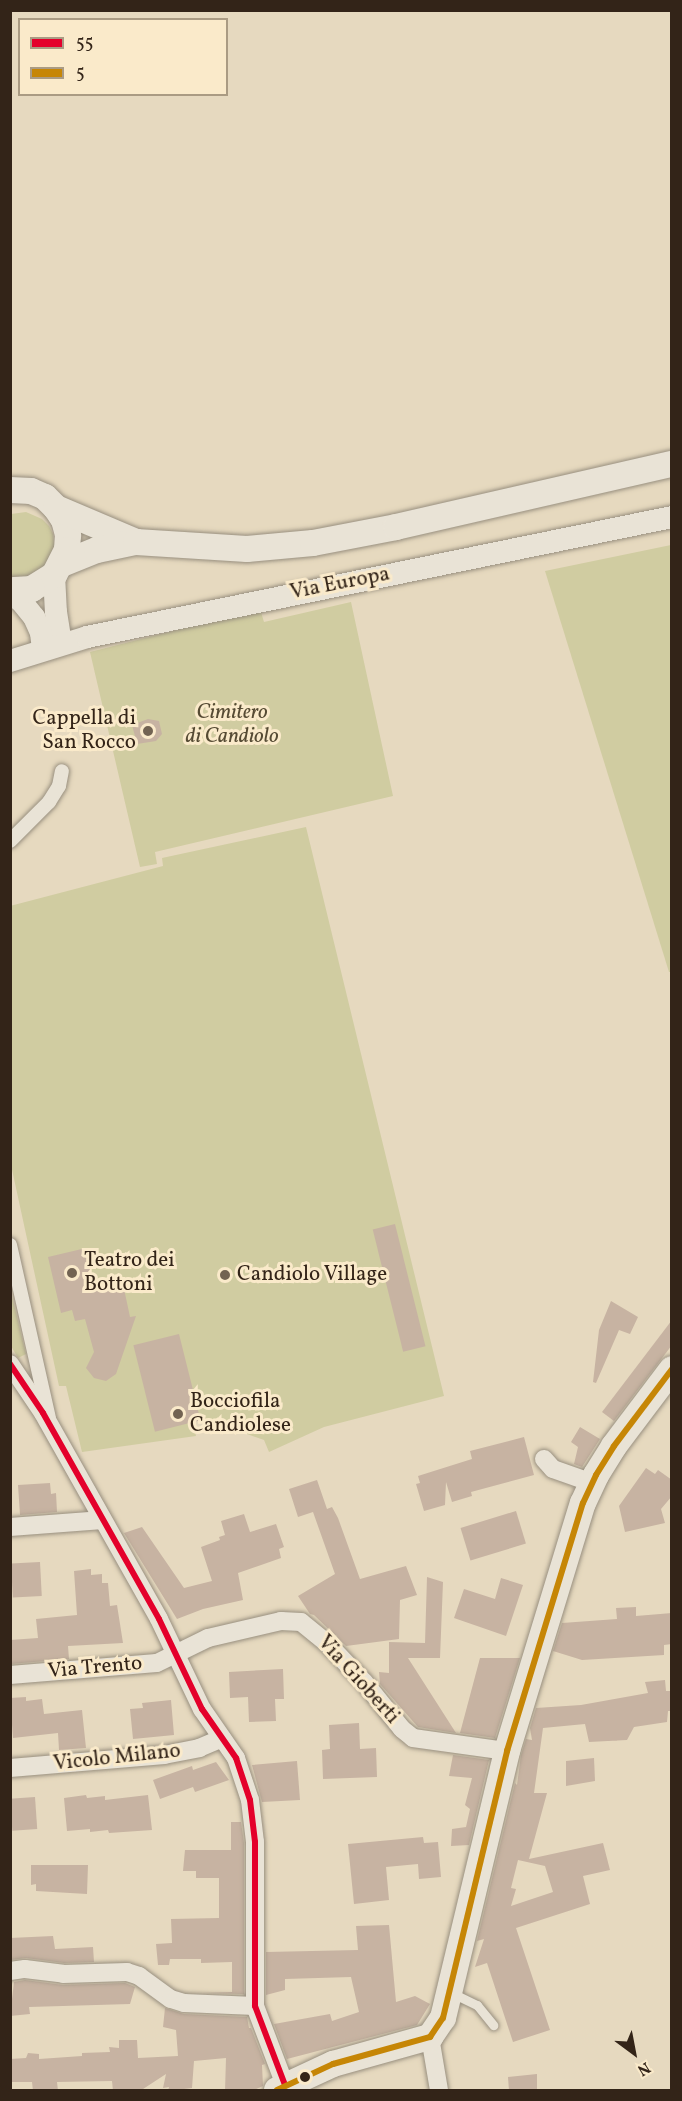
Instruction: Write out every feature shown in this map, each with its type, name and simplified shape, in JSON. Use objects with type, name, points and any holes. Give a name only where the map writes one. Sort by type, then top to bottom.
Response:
[{"type":"main road","points":[[10,592],[32,589],[58,570],[97,549],[135,542],[247,549],[313,543],[396,527],[672,464]]},
{"type":"main road","points":[[10,490],[31,491],[45,497],[56,507],[64,520],[68,535],[67,550],[58,570]]},
{"type":"main road","points":[[56,507],[135,542]]},
{"type":"main road","points":[[281,2088],[333,2064],[430,2037],[443,2018],[507,1751],[583,1503],[614,1446],[672,1369]]},
{"type":"street","name":"Via Europa","points":[[10,661],[52,646],[672,517]]},
{"type":"street","points":[[52,646],[58,570]]},
{"type":"street","points":[[10,592],[34,617],[41,633],[52,646]]},
{"type":"street","points":[[10,841],[49,802],[59,786],[62,771]]},
{"type":"street","points":[[10,1245],[52,1428]]},
{"type":"street","points":[[10,1364],[52,1428],[177,1652],[202,1709],[236,1758],[250,1800],[255,1842],[255,2006],[281,2088]]},
{"type":"street","points":[[544,1459],[553,1469],[593,1483]]},
{"type":"street","points":[[10,1527],[103,1520]]},
{"type":"street","name":"Via Gioberti","points":[[177,1652],[208,1638],[258,1625],[281,1621],[301,1622],[315,1630],[364,1682],[402,1729],[413,1738],[507,1751]]},
{"type":"street","name":"Via Trento","points":[[10,1675],[157,1663],[177,1652]]},
{"type":"street","name":"Vicolo Milano","points":[[10,1768],[164,1755],[199,1748],[222,1738]]},
{"type":"street","points":[[10,1971],[25,1969],[63,1974],[127,1972],[139,1976],[159,1993],[178,2001],[236,2007],[255,2006]]},
{"type":"street","points":[[430,2037],[439,2091]]},
{"type":"lane","points":[[450,1992],[477,2005],[493,2025]]},
{"type":"green space","points":[[26,512],[42,519],[49,526],[53,534],[55,553],[39,575],[11,579],[11,514]]},
{"type":"green space","points":[[672,545],[671,972],[669,972],[545,571]]},
{"type":"green space","name":"Cimitero di Candiolo","points":[[351,602],[393,796],[155,852],[157,864],[140,867],[90,652],[260,609],[264,622]]},
{"type":"green space","name":"Candiolo Village","points":[[306,827],[444,1396],[324,1427],[269,1452],[264,1440],[211,1421],[200,1420],[193,1422],[196,1436],[82,1452],[66,1386],[59,1386],[11,1165],[10,906],[163,866],[162,858]]},
{"type":"green space","points":[[10,1288],[26,1354],[18,1358],[11,1346]]},
{"type":"building","name":"Cappella di San Rocco","points":[[148,719],[159,721],[162,734],[156,741],[137,744],[132,725]]},
{"type":"building","points":[[395,1224],[425,1346],[403,1352],[373,1230]]},
{"type":"building","points":[[86,1248],[95,1290],[123,1284],[130,1317],[136,1316],[116,1374],[106,1381],[94,1378],[86,1368],[94,1352],[85,1319],[75,1321],[72,1310],[61,1313],[48,1257]]},
{"type":"building","points":[[611,1301],[638,1317],[630,1334],[619,1330],[596,1383],[593,1382],[599,1330]]},
{"type":"building","points":[[672,1320],[672,1345],[614,1421],[602,1412]]},
{"type":"building","points":[[179,1334],[201,1420],[155,1432],[133,1345]]},
{"type":"building","points":[[580,1427],[600,1439],[582,1467],[574,1464],[578,1447],[571,1442]]},
{"type":"building","points":[[524,1437],[534,1475],[471,1492],[472,1496],[452,1502],[446,1482],[445,1505],[424,1511],[416,1484],[420,1483],[418,1476],[472,1459],[470,1451]]},
{"type":"building","points":[[646,1468],[655,1474],[658,1470],[672,1480],[672,1496],[661,1509],[665,1523],[625,1532],[619,1506]]},
{"type":"building","points":[[317,1480],[327,1509],[332,1507],[338,1518],[360,1579],[406,1566],[417,1595],[400,1600],[399,1639],[346,1646],[314,1615],[310,1614],[298,1596],[335,1574],[313,1512],[298,1517],[289,1489]]},
{"type":"building","points":[[50,1483],[51,1494],[56,1493],[57,1512],[20,1515],[18,1485]]},
{"type":"building","points":[[516,1511],[526,1544],[470,1560],[461,1528]]},
{"type":"building","points":[[244,1514],[250,1532],[276,1524],[284,1547],[279,1549],[281,1558],[238,1573],[243,1600],[203,1609],[177,1619],[124,1533],[142,1527],[184,1588],[212,1581],[201,1547],[220,1540],[219,1537],[225,1535],[221,1521]]},
{"type":"building","points":[[40,1562],[42,1596],[13,1597],[11,1564]]},
{"type":"building","points":[[91,1569],[91,1575],[102,1574],[102,1583],[108,1583],[110,1606],[117,1605],[123,1643],[68,1646],[69,1659],[10,1664],[10,1640],[38,1638],[36,1619],[77,1615],[74,1571]]},
{"type":"building","points":[[427,1577],[443,1582],[440,1658],[408,1658],[456,1733],[418,1727],[380,1684],[379,1672],[389,1673],[389,1642],[425,1643]]},
{"type":"building","points":[[501,1578],[523,1585],[506,1636],[454,1618],[464,1589],[495,1599]]},
{"type":"building","points":[[636,1607],[636,1616],[672,1613],[672,1644],[664,1645],[664,1655],[582,1660],[553,1651],[562,1623],[617,1619],[616,1608]]},
{"type":"building","points":[[480,1658],[520,1658],[495,1738],[460,1733]]},
{"type":"building","points":[[283,1669],[284,1699],[275,1699],[276,1721],[249,1722],[248,1697],[230,1698],[229,1672]]},
{"type":"building","points":[[665,1680],[666,1691],[672,1691],[672,1711],[668,1711],[667,1722],[634,1727],[627,1740],[589,1742],[585,1724],[543,1728],[534,1793],[547,1793],[529,1859],[603,1843],[610,1870],[583,1876],[590,1904],[516,1928],[550,2030],[513,2042],[487,1963],[475,1967],[484,1939],[477,1941],[515,1783],[517,1785],[521,1755],[526,1739],[532,1740],[530,1728],[536,1708],[581,1705],[648,1693],[645,1682]],"holes":[[[518,1860],[545,1866],[553,1892],[511,1906],[516,1889],[511,1888]]]},
{"type":"building","points":[[26,1697],[26,1701],[42,1699],[44,1714],[82,1710],[86,1748],[59,1750],[58,1733],[13,1738],[10,1698]]},
{"type":"building","points":[[171,1700],[174,1735],[133,1739],[130,1709],[143,1708],[142,1703]]},
{"type":"building","points":[[359,1723],[360,1749],[376,1748],[377,1777],[323,1779],[322,1750],[330,1749],[329,1725]]},
{"type":"building","points":[[453,1755],[489,1760],[469,1845],[451,1846],[452,1829],[466,1827],[470,1809],[465,1805],[472,1778],[449,1776]]},
{"type":"building","points":[[594,1758],[595,1781],[566,1786],[566,1761]]},
{"type":"building","points":[[297,1761],[300,1800],[262,1802],[252,1765]]},
{"type":"building","points":[[216,1762],[229,1780],[195,1792],[193,1787],[160,1799],[153,1780],[192,1766],[193,1770]]},
{"type":"building","points":[[86,1795],[87,1798],[105,1796],[105,1800],[148,1795],[152,1830],[109,1833],[108,1830],[90,1832],[90,1829],[67,1831],[64,1798]]},
{"type":"building","points":[[35,1797],[37,1829],[12,1831],[10,1799]]},
{"type":"building","points":[[231,1822],[241,1822],[244,1843],[244,1994],[202,1993],[232,1992],[232,1962],[201,1963],[201,1959],[170,1959],[169,1965],[158,1965],[156,1944],[172,1943],[171,1919],[219,1918],[219,1878],[196,1878],[196,1871],[183,1871],[185,1850],[231,1850]]},
{"type":"building","points":[[423,1837],[424,1843],[438,1842],[441,1877],[419,1879],[418,1864],[386,1867],[389,1900],[354,1904],[348,1844]]},
{"type":"building","points":[[31,1865],[88,1865],[87,1894],[36,1891],[36,1884],[31,1885]]},
{"type":"building","points":[[389,1925],[396,2002],[415,1996],[430,2004],[417,2025],[287,2059],[274,2024],[330,2014],[332,2021],[359,2012],[351,1977],[285,1979],[285,1990],[266,1995],[266,1952],[358,1950],[356,1926]]},
{"type":"building","points":[[53,1936],[55,1949],[93,1947],[94,1962],[64,1963],[26,1958],[10,1960],[10,1938]]},
{"type":"building","points":[[25,1980],[63,1985],[125,1983],[135,1987],[130,2004],[29,2007],[30,2014],[10,2016],[14,1982]]},
{"type":"building","points":[[165,2008],[184,2014],[247,2017],[249,2028],[251,2028],[265,2064],[262,2065],[263,2086],[252,2091],[225,2091],[226,2058],[194,2061],[192,2088],[168,2091],[169,2087],[163,2088],[166,2074],[140,2091],[113,2091],[112,2081],[57,2082],[58,2091],[33,2091],[32,2082],[10,2082],[10,2059],[26,2058],[28,2053],[39,2054],[39,2059],[82,2056],[82,2053],[110,2052],[109,2047],[119,2048],[119,2040],[137,2040],[138,2058],[178,2056],[176,2030],[163,2027]]},
{"type":"building","points":[[537,2074],[537,2091],[509,2091],[508,2077]]},
{"type":"transit line","name":"55","points":[[10,1364],[43,1413],[159,1619],[202,1709],[236,1758],[250,1800],[255,1842],[255,2006],[285,2085]]},
{"type":"transit line","name":"5","points":[[277,2090],[333,2064],[430,2037],[443,2018],[507,1751],[583,1503],[596,1475],[614,1446],[672,1369]]},
{"type":"place","name":"Cappella di San Rocco","points":[[148,731]]},
{"type":"place","name":"Teatro dei Bottoni","points":[[72,1273]]},
{"type":"place","name":"Candiolo Village","points":[[225,1275]]},
{"type":"place","name":"Bocciofila Candiolese","points":[[178,1414]]}]
